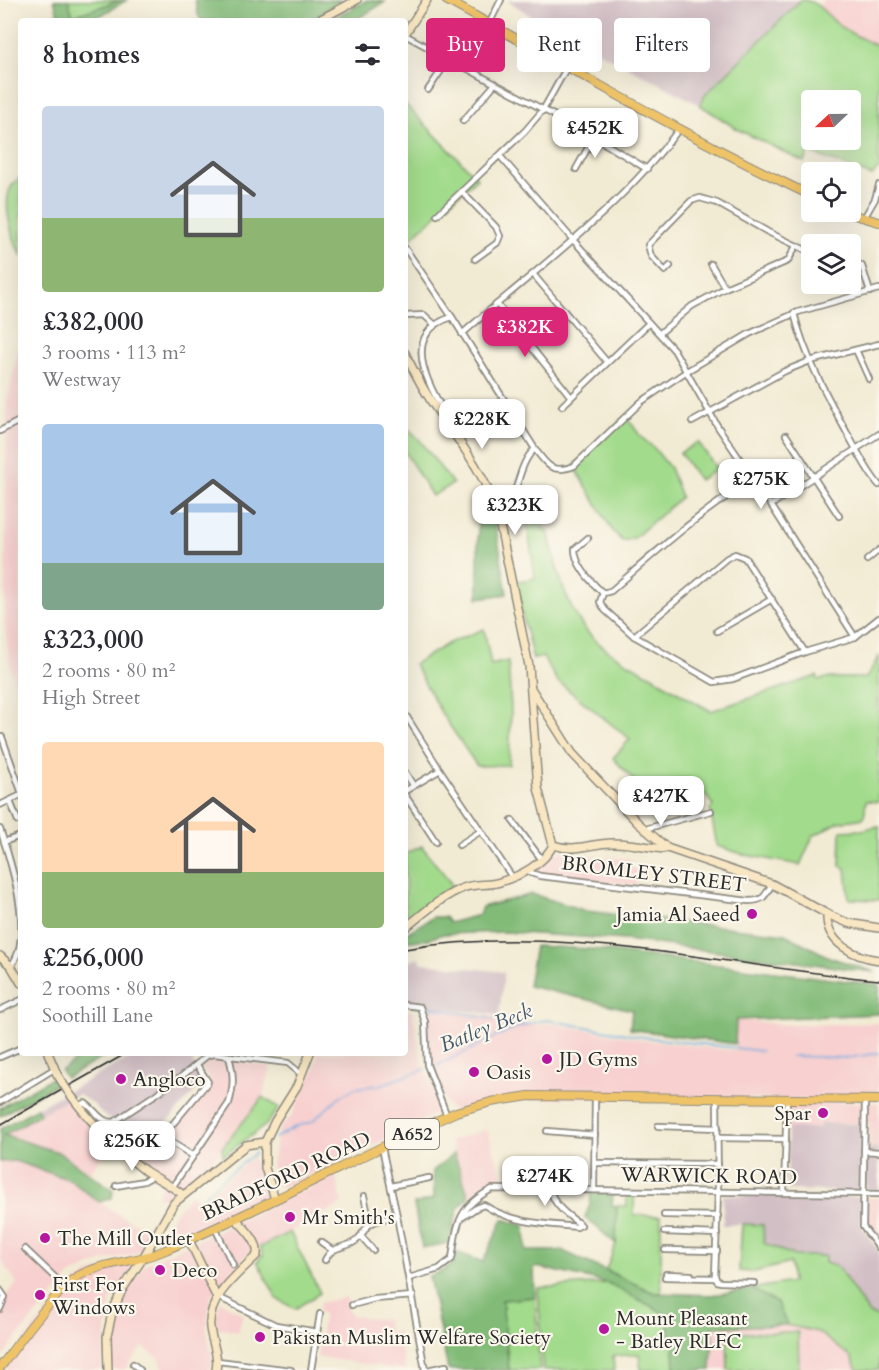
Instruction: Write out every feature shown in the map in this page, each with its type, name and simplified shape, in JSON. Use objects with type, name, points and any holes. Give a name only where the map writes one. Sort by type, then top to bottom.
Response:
[{"type":"main road","points":[[446,0],[478,18]]},
{"type":"main road","points":[[578,72],[679,129],[801,191]]},
{"type":"main road","points":[[861,217],[879,222]]},
{"type":"main road","name":"BRADFORD ROAD","points":[[0,1368],[35,1320],[64,1287],[93,1268],[143,1258],[189,1240],[447,1116],[491,1102],[523,1097],[879,1100]]},
{"type":"street","points":[[323,18],[357,0]]},
{"type":"street","points":[[408,29],[427,0]]},
{"type":"street","points":[[492,18],[501,0]]},
{"type":"street","points":[[408,36],[426,46]]},
{"type":"street","points":[[428,90],[440,72]]},
{"type":"street","points":[[473,72],[594,137],[647,169]]},
{"type":"street","points":[[437,215],[525,131],[543,110],[564,72]]},
{"type":"street","points":[[464,121],[495,84]]},
{"type":"street","points":[[462,334],[573,240],[647,169],[679,129]]},
{"type":"street","points":[[576,169],[594,137]]},
{"type":"street","points":[[500,156],[573,240],[660,333],[687,371],[710,412],[855,637]]},
{"type":"street","points":[[864,218],[875,199],[879,185]]},
{"type":"street","points":[[462,192],[496,227],[500,236],[497,243],[476,259]]},
{"type":"street","points":[[670,266],[665,271],[651,256],[648,245],[691,201],[700,198],[717,202],[801,248]]},
{"type":"street","points":[[660,333],[692,306],[725,288],[788,261],[796,246]]},
{"type":"street","points":[[408,252],[452,317],[535,449],[554,469],[564,470],[573,466],[641,402],[748,334],[795,314],[879,289]]},
{"type":"street","points":[[711,264],[725,288]]},
{"type":"street","points":[[861,265],[870,292]]},
{"type":"street","points":[[533,274],[608,362]]},
{"type":"street","points":[[497,304],[571,397]]},
{"type":"street","points":[[795,314],[800,336],[818,381],[879,485]]},
{"type":"street","points":[[408,316],[424,315],[435,325]]},
{"type":"street","points":[[452,317],[435,325],[422,342],[421,361],[456,435]]},
{"type":"street","points":[[562,406],[649,323]]},
{"type":"street","points":[[692,422],[785,371],[810,361],[879,344]]},
{"type":"street","points":[[856,350],[869,379]]},
{"type":"street","points":[[408,358],[422,388],[478,469],[498,516],[529,666],[538,788],[553,845]]},
{"type":"street","points":[[0,431],[18,422]]},
{"type":"street","points":[[771,505],[879,434]]},
{"type":"street","points":[[786,435],[839,516]]},
{"type":"street","points":[[498,516],[504,513],[509,505],[523,464],[535,449]]},
{"type":"street","points":[[603,593],[611,591],[684,528],[727,495],[754,479]]},
{"type":"street","points":[[588,538],[575,549],[575,556],[603,593]]},
{"type":"street","points":[[867,560],[879,550]]},
{"type":"street","points":[[634,636],[727,558],[735,554],[745,558],[805,652]]},
{"type":"street","points":[[603,593],[600,602],[605,610],[634,636],[714,682],[732,679],[805,652],[855,637],[879,618]]},
{"type":"street","points":[[717,632],[772,599]]},
{"type":"street","points":[[532,690],[572,753],[645,829],[667,848],[772,884],[826,914],[848,923],[879,928]]},
{"type":"street","points":[[408,719],[512,877]]},
{"type":"street","points":[[2,737],[18,784]]},
{"type":"street","points":[[408,790],[440,770]]},
{"type":"street","points":[[408,777],[413,785]]},
{"type":"street","points":[[0,805],[18,795]]},
{"type":"street","points":[[408,798],[436,842]]},
{"type":"street","points":[[10,801],[18,821]]},
{"type":"street","points":[[645,829],[711,811]]},
{"type":"street","points":[[512,820],[542,860]]},
{"type":"street","points":[[0,829],[18,897]]},
{"type":"street","points":[[459,845],[481,831]]},
{"type":"street","points":[[0,849],[18,837]]},
{"type":"street","points":[[553,845],[564,848],[585,848],[615,842],[667,848]]},
{"type":"street","points":[[408,926],[466,886],[499,883],[525,871],[542,860],[553,845]]},
{"type":"street","name":"BROMLEY STREET","points":[[525,871],[540,876],[749,901],[759,901],[766,896],[772,884]]},
{"type":"street","points":[[826,914],[826,921],[840,945],[864,958],[879,960]]},
{"type":"street","points":[[11,966],[18,950]]},
{"type":"street","points":[[0,956],[11,966],[18,978]]},
{"type":"street","points":[[0,1010],[18,1001]]},
{"type":"street","points":[[408,1005],[420,1007],[425,1022],[427,1065],[447,1116]]},
{"type":"street","points":[[0,1057],[18,1049]]},
{"type":"street","points":[[49,1056],[67,1090],[116,1147],[153,1176],[173,1186],[183,1195]]},
{"type":"street","points":[[79,1106],[86,1103],[101,1119],[114,1122],[177,1080],[207,1056]]},
{"type":"street","points":[[225,1056],[253,1056],[288,1063],[301,1074]]},
{"type":"street","points":[[275,1199],[265,1168],[265,1142],[274,1121],[297,1086],[309,1056]]},
{"type":"street","points":[[173,1186],[229,1103],[234,1088],[230,1057]]},
{"type":"street","points":[[193,1156],[168,1140],[166,1132],[208,1082],[197,1065]]},
{"type":"street","points":[[0,1102],[56,1072]]},
{"type":"street","points":[[594,1190],[595,1097]]},
{"type":"street","points":[[716,1278],[719,1138],[717,1098]]},
{"type":"street","points":[[784,1192],[787,1099]]},
{"type":"street","points":[[865,1100],[863,1227],[879,1248]]},
{"type":"street","points":[[658,1126],[718,1128]]},
{"type":"street","points":[[548,1131],[595,1135]]},
{"type":"street","points":[[719,1138],[786,1139]]},
{"type":"street","points":[[108,1370],[107,1336],[112,1313],[122,1290],[174,1203],[246,1144],[265,1142]]},
{"type":"street","points":[[382,1148],[426,1370],[446,1366]]},
{"type":"street","points":[[864,1151],[879,1152]]},
{"type":"street","points":[[595,1163],[718,1164]]},
{"type":"street","points":[[116,1186],[153,1176]]},
{"type":"street","points":[[391,1186],[429,1178]]},
{"type":"street","points":[[460,1219],[484,1205],[497,1214],[541,1224],[577,1227],[580,1225],[565,1214],[552,1198],[550,1189]]},
{"type":"street","name":"WARWICK ROAD","points":[[409,1278],[439,1269],[452,1259],[456,1229],[466,1208],[476,1198],[492,1190],[879,1194]]},
{"type":"street","points":[[364,1196],[370,1224]]},
{"type":"street","points":[[664,1215],[717,1216]]},
{"type":"street","points":[[325,1260],[338,1246],[350,1244],[361,1236],[370,1224],[397,1216]]},
{"type":"street","points":[[216,1370],[218,1361],[210,1326],[216,1296],[257,1255],[258,1251],[254,1240],[236,1219]]},
{"type":"street","points":[[214,1228],[233,1265]]},
{"type":"street","points":[[664,1232],[717,1234]]},
{"type":"street","points":[[361,1236],[373,1250]]},
{"type":"street","points":[[189,1240],[216,1296],[276,1325],[317,1332]]},
{"type":"street","points":[[321,1242],[332,1250]]},
{"type":"street","points":[[25,1250],[64,1287]]},
{"type":"street","points":[[665,1250],[717,1251]]},
{"type":"street","points":[[666,1276],[716,1278],[754,1283]]},
{"type":"street","points":[[0,1290],[5,1297],[0,1309]]},
{"type":"street","points":[[352,1305],[375,1299],[412,1296]]},
{"type":"street","points":[[311,1370],[320,1314]]},
{"type":"street","points":[[218,1361],[291,1370]]},
{"type":"street","points":[[133,1364],[140,1370]]},
{"type":"shaded area","points":[[507,0],[801,0],[706,94],[700,105],[637,72],[710,72],[710,18],[614,18],[614,60],[602,53],[602,18],[533,17]]},
{"type":"shaded area","points":[[826,0],[879,0],[879,47],[843,29],[818,6]]},
{"type":"shaded area","points":[[18,352],[18,692],[11,671],[5,625],[7,402]]},
{"type":"shaded area","points":[[564,851],[597,857],[632,859],[631,869],[638,869],[636,886],[537,873],[537,870],[556,853]]},
{"type":"shaded area","points":[[419,958],[422,963],[504,972],[499,1015],[408,1004],[408,961]]},
{"type":"shaded area","points":[[426,1007],[503,1018],[538,1026],[548,1023],[643,1040],[735,1051],[736,1020],[793,1025],[879,1023],[879,1100],[576,1097],[491,1102],[456,1112],[447,1105],[430,1065]]},
{"type":"shaded area","points":[[408,1010],[412,1011],[423,1066],[441,1106],[440,1112],[333,1165],[282,1187],[271,1168],[279,1128],[291,1117],[315,1069],[317,1056],[408,1056]]},
{"type":"shaded area","points":[[132,1056],[198,1056],[192,1061],[204,1081],[161,1129],[154,1144],[126,1122],[107,1118],[93,1104],[78,1094],[40,1114],[37,1108]]},
{"type":"shaded area","points":[[213,1057],[271,1067],[263,1097],[204,1170],[171,1202],[157,1196],[164,1178],[141,1162],[208,1089],[211,1081],[200,1066]]},
{"type":"shaded area","points":[[62,1094],[108,1147],[90,1172],[58,1152],[4,1135],[40,1115],[37,1108]]},
{"type":"shaded area","points":[[791,1102],[879,1103],[879,1148],[869,1147],[869,1123],[820,1123],[819,1128],[788,1128]]},
{"type":"shaded area","points":[[820,1123],[861,1124],[859,1192],[787,1190],[788,1128],[819,1128]]},
{"type":"shaded area","points":[[487,1129],[505,1185],[486,1187],[469,1197],[450,1141]]},
{"type":"shaded area","points":[[869,1147],[879,1148],[879,1191],[866,1191],[866,1156]]},
{"type":"shaded area","points":[[253,1157],[266,1199],[158,1248],[172,1217],[191,1194],[200,1205],[209,1194]]},
{"type":"shaded area","points":[[15,1161],[70,1180],[99,1202],[133,1223],[158,1227],[149,1244],[135,1254],[102,1261],[71,1275],[13,1342],[0,1362],[0,1303],[17,1283],[0,1259],[0,1162]]},
{"type":"shaded area","points":[[336,1176],[342,1204],[249,1253],[211,1296],[206,1327],[212,1356],[211,1370],[164,1370],[159,1358],[143,1347],[124,1370],[114,1370],[111,1365],[112,1329],[117,1310],[125,1290],[146,1264]]},
{"type":"shaded area","points":[[723,1195],[861,1197],[861,1226],[879,1252],[879,1317],[869,1314],[838,1267],[825,1263],[825,1256],[795,1256],[764,1243],[742,1224],[723,1225]]},
{"type":"shaded area","points":[[867,1198],[879,1198],[879,1240],[867,1223]]},
{"type":"shaded area","points":[[136,1262],[110,1301],[101,1370],[5,1370],[32,1329],[69,1287],[91,1272]]},
{"type":"shaded area","points":[[346,1297],[352,1316],[386,1320],[389,1332],[398,1331],[405,1370],[317,1357],[324,1314],[318,1312],[320,1303]]},
{"type":"shaded area","points":[[220,1301],[243,1314],[238,1332],[214,1327]]},
{"type":"shaded area","points":[[787,1325],[818,1332],[851,1357],[857,1370],[711,1370],[712,1327]]},
{"type":"green space","points":[[54,0],[68,0],[73,16],[127,0],[96,18],[59,18]]},
{"type":"green space","points":[[68,0],[121,0],[73,16]]},
{"type":"green space","points":[[195,0],[341,0],[312,18],[200,18]]},
{"type":"green space","points":[[367,0],[385,2],[359,18],[334,18]]},
{"type":"green space","points":[[801,0],[814,3],[844,29],[879,47],[879,168],[872,176],[861,172],[861,162],[835,162],[809,152],[804,162],[737,129],[700,105],[706,94]]},
{"type":"green space","points":[[408,107],[477,178],[408,241]]},
{"type":"green space","points":[[18,179],[18,249],[8,212],[8,194]]},
{"type":"green space","points":[[626,416],[641,437],[654,448],[670,468],[681,497],[634,538],[622,541],[612,530],[574,466]]},
{"type":"green space","points":[[408,429],[419,439],[453,484],[432,496],[408,457]]},
{"type":"green space","points":[[698,442],[717,469],[699,480],[680,453]]},
{"type":"green space","points":[[535,498],[544,531],[548,531],[565,591],[575,614],[589,634],[614,654],[711,711],[817,676],[819,680],[866,678],[879,657],[879,802],[866,801],[864,818],[839,822],[813,836],[800,865],[745,855],[717,846],[710,809],[713,806],[706,795],[685,780],[653,801],[613,758],[630,739],[557,681],[543,657],[533,659],[514,582],[535,578],[524,501]]},
{"type":"green space","points":[[494,515],[507,594],[478,598],[478,520]]},
{"type":"green space","points":[[484,629],[491,665],[508,661],[511,708],[509,765],[477,766],[442,714],[414,664],[449,643]]},
{"type":"green space","points":[[879,826],[879,900],[849,899],[846,868],[840,866],[841,831]]},
{"type":"green space","points":[[422,846],[453,887],[410,918],[408,915],[408,853]]},
{"type":"green space","points":[[532,894],[586,911],[785,934],[829,957],[875,972],[626,940],[506,932],[443,934],[429,939],[408,942],[408,932],[433,917],[445,917],[449,923],[479,915],[482,907]]},
{"type":"green space","points":[[535,946],[592,949],[879,985],[879,1014],[736,1020],[735,1044],[630,1029],[632,1010],[528,986]]},
{"type":"green space","points":[[81,1056],[106,1056],[66,1078],[61,1071]]},
{"type":"green space","points":[[53,1077],[58,1083],[0,1116],[0,1108]]},
{"type":"green space","points":[[263,1097],[279,1108],[266,1125],[223,1156],[222,1148]]},
{"type":"green space","points":[[37,1108],[40,1114],[4,1135],[58,1152],[113,1190],[112,1198],[99,1202],[70,1180],[15,1161],[0,1162],[0,1129]]},
{"type":"green space","points":[[454,1153],[469,1197],[458,1208],[449,1243],[422,1248],[414,1204],[434,1199],[433,1171]]},
{"type":"green space","points":[[591,1193],[613,1193],[612,1205],[617,1206],[616,1244],[585,1217],[590,1205]]},
{"type":"green space","points":[[627,1195],[634,1195],[634,1215],[661,1216],[661,1293],[654,1293],[606,1270],[616,1244],[617,1206],[627,1206]]},
{"type":"green space","points":[[503,1219],[525,1226],[526,1251],[563,1251],[654,1293],[711,1295],[752,1289],[777,1303],[787,1325],[713,1327],[711,1370],[675,1370],[674,1345],[664,1313],[608,1283],[537,1267],[534,1269],[535,1297],[502,1300],[509,1370],[448,1370],[429,1276],[455,1262],[456,1252],[483,1262]]},
{"type":"green space","points":[[742,1224],[763,1225],[764,1243],[795,1256],[825,1256],[825,1263],[838,1267],[869,1314],[879,1317],[879,1370],[857,1370],[851,1357],[818,1332],[787,1325],[777,1303],[752,1289],[792,1282],[790,1263],[754,1272],[739,1271]]},
{"type":"green space","points":[[290,1232],[320,1293],[295,1309],[277,1299],[257,1261],[263,1255],[260,1247]]},
{"type":"green space","name":"Mount Pleasant - Batley RLFC","points":[[608,1283],[664,1313],[674,1346],[675,1370],[641,1370],[639,1354],[613,1356],[614,1370],[543,1370],[538,1288]]},
{"type":"green space","points":[[535,1297],[540,1370],[509,1370],[502,1300]]},
{"type":"green space","points":[[798,1332],[799,1370],[728,1370],[727,1333]]},
{"type":"waterway","points":[[408,1003],[522,1025]]},
{"type":"waterway","name":"Batley Beck","points":[[431,1068],[516,1028],[547,1020],[643,1037],[761,1051]]},
{"type":"waterway","name":"Batley Beck","points":[[791,1056],[848,1058],[879,1053]]},
{"type":"waterway","name":"Batley Beck","points":[[275,1138],[297,1126],[312,1122],[339,1097],[355,1088],[380,1085],[426,1069]]},
{"type":"waterway","name":"Batley Beck","points":[[202,1201],[209,1190],[255,1153]]},
{"type":"railway","points":[[408,949],[464,942],[524,941],[583,944],[642,949],[879,980]]},
{"type":"railway","points":[[0,1125],[122,1056]]},
{"type":"place","name":"Jamia Al Saeed","points":[[752,914]]},
{"type":"place","name":"JD Gyms","points":[[547,1059]]},
{"type":"place","name":"Oasis","points":[[474,1072]]},
{"type":"place","name":"Angloco","points":[[121,1079]]},
{"type":"place","name":"Spar","points":[[823,1113]]},
{"type":"place","name":"Mr Smith's","points":[[290,1217]]},
{"type":"place","name":"The Mill Outlet","points":[[45,1238]]},
{"type":"place","name":"Deco","points":[[160,1270]]},
{"type":"place","name":"First For Windows","points":[[40,1295]]},
{"type":"place","name":"Mount Pleasant - Batley RLFC","points":[[604,1329]]},
{"type":"place","name":"Pakistan Muslim Welfare Society","points":[[260,1337]]}]
